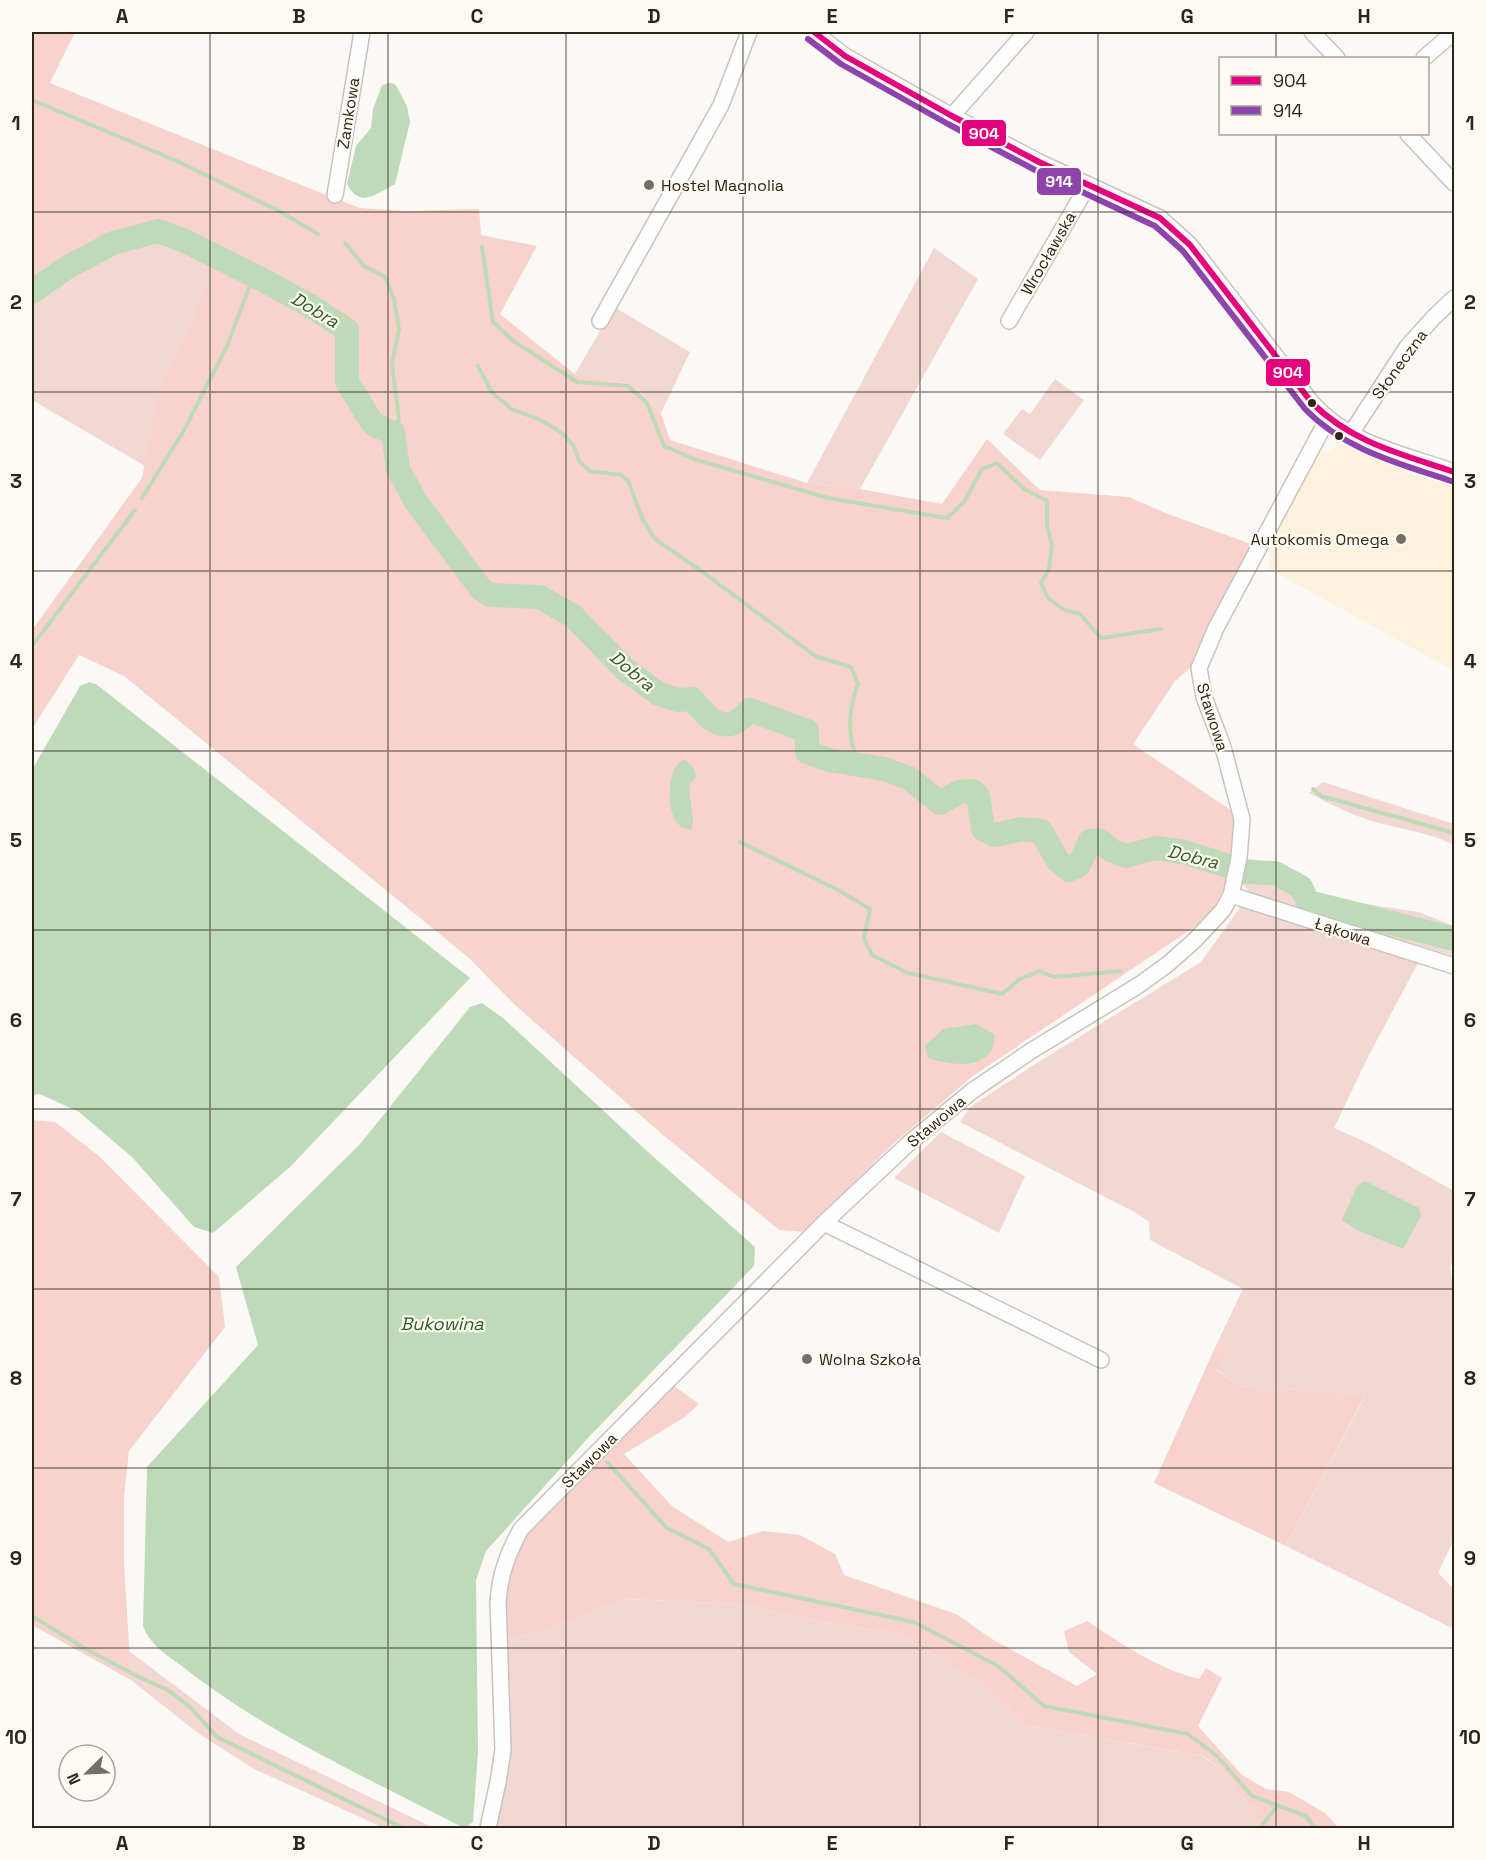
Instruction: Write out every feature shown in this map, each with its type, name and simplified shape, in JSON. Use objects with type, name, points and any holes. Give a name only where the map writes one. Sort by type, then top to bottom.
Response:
[{"type":"street","name":"Zamkowa","points":[[335,195],[362,32]]},
{"type":"street","points":[[600,321],[721,105],[750,32]]},
{"type":"street","points":[[814,32],[845,56],[952,116],[1039,162],[1161,218],[1190,245],[1312,404],[1327,420],[1366,443],[1455,472]]},
{"type":"street","points":[[952,116],[1026,32]]},
{"type":"street","points":[[1314,32],[1336,57]]},
{"type":"street","points":[[1425,57],[1455,32]]},
{"type":"street","points":[[1409,135],[1455,183]]},
{"type":"street","name":"Wrocławska","points":[[1009,321],[1088,185]]},
{"type":"street","name":"Słoneczna","points":[[1350,435],[1407,347],[1455,298]]},
{"type":"street","name":"Stawowa","points":[[488,1828],[503,1750],[499,1585],[520,1529],[824,1223],[908,1144],[972,1090],[1139,985],[1168,964],[1223,910],[1231,895],[1239,858],[1242,819],[1223,747],[1204,697],[1199,668],[1216,628],[1327,420]]},
{"type":"street","name":"Łąkowa","points":[[1231,895],[1455,966]]},
{"type":"street","points":[[824,1223],[1101,1360]]},
{"type":"shaded area","points":[[32,32],[75,32],[50,83],[360,208],[405,211],[479,209],[481,235],[537,246],[500,314],[577,376],[626,383],[635,387],[661,413],[670,440],[807,483],[860,489],[942,504],[987,439],[1040,490],[1129,497],[1168,514],[1251,544],[1197,662],[1175,681],[1133,744],[1235,813],[1226,881],[1205,920],[973,1076],[894,1143],[805,1232],[779,1230],[663,1135],[515,1005],[469,958],[124,676],[79,655],[32,729],[32,630],[142,478],[159,389],[222,254],[187,236],[159,228],[110,242],[64,265],[32,287]]},
{"type":"shaded area","points":[[168,239],[219,261],[159,389],[145,466],[32,400],[32,296],[96,258],[130,246]]},
{"type":"shaded area","points":[[934,248],[978,279],[860,489],[807,483]]},
{"type":"shaded area","points":[[614,307],[690,352],[661,413],[635,387],[626,383],[575,374]]},
{"type":"shaded area","points":[[1055,379],[1084,400],[1040,460],[1003,434],[1022,409],[1030,414]]},
{"type":"shaded area","points":[[1339,439],[1349,445],[1454,482],[1454,671],[1269,569],[1272,543],[1319,450],[1331,454]]},
{"type":"shaded area","points":[[1323,782],[1454,824],[1454,845],[1429,835],[1367,819],[1309,793]]},
{"type":"shaded area","points":[[1249,859],[1279,863],[1304,881],[1319,897],[1419,912],[1454,926],[1454,956],[1254,896],[1241,883],[1241,875]]},
{"type":"shaded area","points":[[1244,902],[1339,939],[1418,963],[1368,1057],[1334,1128],[1370,1144],[1454,1191],[1454,1261],[1450,1266],[1454,1293],[1454,1539],[1438,1573],[1454,1589],[1454,1629],[1286,1546],[1364,1398],[1301,1389],[1264,1391],[1239,1386],[1216,1369],[1229,1349],[1217,1343],[1243,1289],[1150,1240],[1149,1222],[1138,1214],[960,1122],[970,1107],[1201,962]]},
{"type":"shaded area","points":[[32,1120],[55,1122],[99,1156],[219,1277],[225,1327],[129,1451],[124,1496],[124,1562],[131,1680],[32,1625]]},
{"type":"shaded area","points":[[941,1132],[1025,1176],[999,1233],[894,1178]]},
{"type":"shaded area","points":[[1217,1343],[1230,1349],[1216,1370],[1239,1386],[1264,1391],[1301,1389],[1364,1397],[1286,1546],[1154,1483]]},
{"type":"shaded area","points":[[674,1386],[699,1404],[685,1417],[624,1454],[672,1506],[728,1542],[763,1531],[800,1535],[835,1554],[844,1575],[956,1614],[992,1639],[1077,1686],[1097,1674],[1069,1652],[1064,1631],[1087,1621],[1141,1655],[1184,1675],[1199,1679],[1206,1668],[1222,1678],[1198,1726],[1242,1775],[1266,1789],[1289,1792],[1325,1813],[1339,1828],[1253,1828],[1257,1807],[1241,1796],[1223,1770],[1203,1756],[1026,1725],[983,1685],[900,1634],[829,1623],[740,1604],[625,1599],[541,1632],[505,1638],[502,1593],[523,1535]]},
{"type":"shaded area","points":[[625,1599],[740,1604],[829,1623],[900,1634],[983,1685],[1026,1725],[1202,1756],[1223,1770],[1241,1796],[1258,1807],[1253,1828],[495,1828],[505,1638],[541,1632]]},
{"type":"shaded area","points":[[129,1651],[239,1734],[434,1828],[384,1828],[254,1769],[198,1733],[131,1680]]},
{"type":"water","points":[[395,84],[407,106],[410,122],[395,184],[375,195],[363,198],[352,192],[347,184],[356,146],[371,128],[373,109],[382,85]]},
{"type":"water","points":[[89,682],[96,684],[470,978],[290,1167],[213,1233],[194,1227],[132,1157],[79,1112],[40,1094],[32,1095],[32,770],[80,686]]},
{"type":"water","points":[[685,759],[694,768],[696,777],[689,785],[692,829],[683,828],[677,823],[670,804],[673,772],[677,765]]},
{"type":"water","name":"Bukowina","points":[[482,1003],[503,1018],[755,1247],[754,1266],[588,1438],[486,1551],[476,1580],[478,1752],[473,1822],[464,1828],[319,1754],[249,1713],[165,1654],[150,1639],[143,1626],[147,1467],[258,1345],[236,1267],[361,1143],[470,1007]]},
{"type":"water","points":[[976,1024],[994,1034],[993,1047],[980,1061],[953,1064],[928,1058],[925,1046],[943,1029]]},
{"type":"water","points":[[1365,1181],[1419,1208],[1421,1216],[1403,1249],[1357,1230],[1342,1220],[1357,1186]]},
{"type":"waterway","points":[[32,100],[177,161],[279,211],[318,234]]},
{"type":"waterway","name":"Dobra","points":[[32,292],[66,268],[113,243],[158,231],[185,241],[309,305],[347,330],[347,382],[373,424],[393,433],[398,469],[416,502],[481,589],[490,595],[540,597],[573,616],[626,670],[659,694],[678,700],[692,699],[714,721],[725,725],[741,719],[750,710],[807,731],[807,752],[829,760],[884,769],[909,778],[940,803],[959,792],[973,791],[978,796],[983,829],[995,835],[1022,829],[1041,831],[1058,861],[1069,870],[1079,865],[1090,841],[1099,840],[1112,851],[1126,856],[1156,848],[1184,852],[1247,872],[1275,873],[1301,887],[1308,902],[1454,939]]},
{"type":"waterway","points":[[345,243],[364,266],[385,277],[394,299],[399,329],[392,364],[399,419],[393,433]]},
{"type":"waterway","points":[[482,247],[493,322],[512,340],[577,382],[628,386],[647,403],[664,446],[694,459],[828,498],[947,518],[964,502],[982,469],[997,463],[1024,489],[1047,501],[1047,526],[1052,545],[1049,569],[1041,583],[1048,598],[1066,611],[1079,613],[1101,638],[1161,629]]},
{"type":"waterway","points":[[142,498],[183,432],[227,346],[254,275]]},
{"type":"waterway","points":[[478,366],[492,393],[512,409],[543,421],[562,433],[574,446],[579,461],[590,471],[621,475],[628,481],[643,520],[655,539],[815,656],[851,667],[858,684],[850,724],[852,744],[858,765]]},
{"type":"waterway","points":[[32,646],[135,510]]},
{"type":"waterway","points":[[1313,789],[1321,796],[1454,833]]},
{"type":"waterway","points":[[740,842],[840,891],[870,909],[864,938],[872,955],[908,973],[1002,994],[1020,979],[1039,971],[1054,977],[1121,971]]},
{"type":"waterway","points":[[607,1462],[667,1528],[709,1549],[734,1584],[914,1622],[998,1666],[1044,1706],[1188,1734],[1217,1756],[1252,1796],[1306,1816],[1315,1828]]},
{"type":"waterway","points":[[32,1616],[84,1648],[168,1690],[191,1708],[217,1737],[403,1828]]},
{"type":"waterway","points":[[1260,1828],[1278,1805]]},
{"type":"transit line","name":"904","points":[[814,32],[845,56],[952,116],[1039,162],[1160,218],[1190,245],[1312,403],[1328,417],[1378,446],[1454,472]]},
{"type":"transit line","name":"914","points":[[808,39],[841,64],[948,124],[1035,170],[1155,226],[1183,251],[1305,409],[1321,423],[1337,435],[1373,454],[1451,481]]},
{"type":"place","name":"Hostel Magnolia","points":[[649,185]]},
{"type":"place","name":"Autokomis Omega","points":[[1401,539]]},
{"type":"place","name":"Wolna Szkoła","points":[[807,1359]]}]
